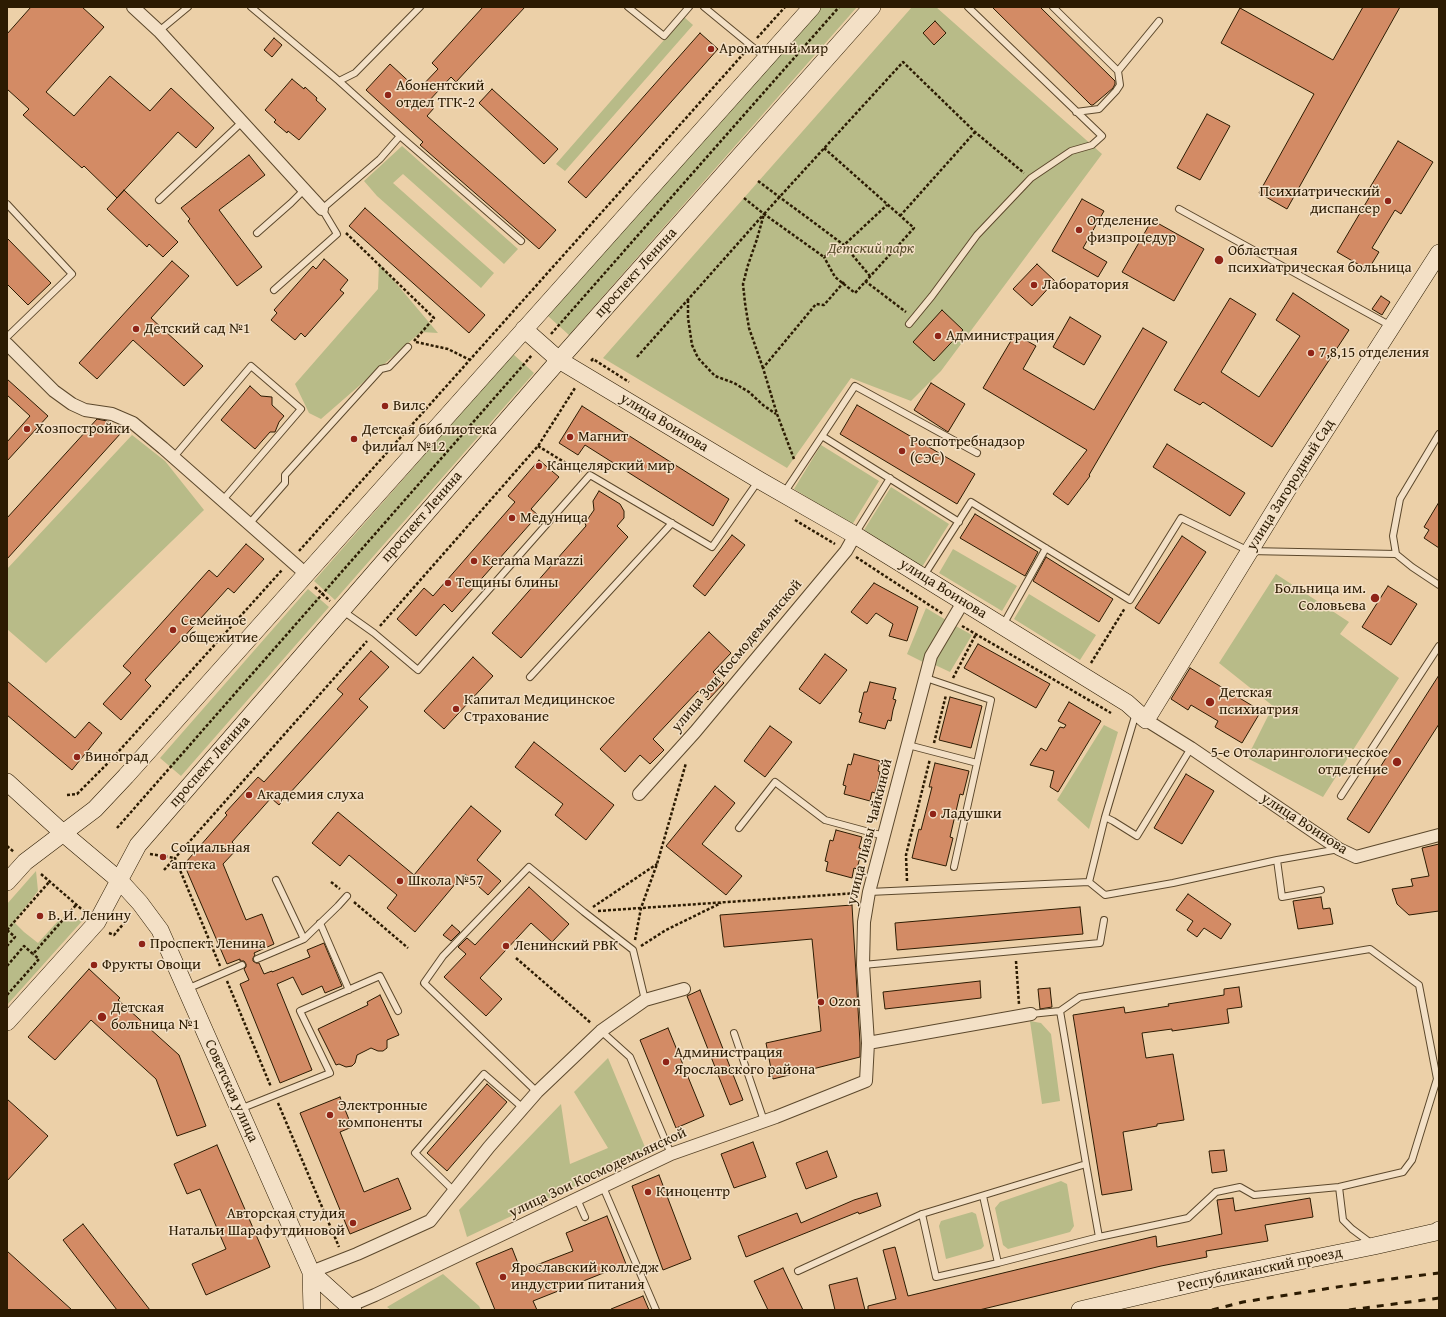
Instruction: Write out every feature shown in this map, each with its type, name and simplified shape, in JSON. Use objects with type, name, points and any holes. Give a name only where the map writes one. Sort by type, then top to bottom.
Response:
[{"type":"main road","points":[[7,882],[25,862],[95,809],[126,776],[812,7]]},
{"type":"main road","name":"проспект Ленина","points":[[7,1022],[97,922],[138,845],[559,360],[872,7]]},
{"type":"main road","name":"улица Загородный Сад","points":[[1142,715],[1249,551],[1392,326],[1437,261]]},
{"type":"main road","name":"улица Воинова","points":[[524,330],[559,360],[583,375],[759,480],[855,535],[1127,702],[1142,715]]},
{"type":"main road","name":"Советская улица","points":[[7,782],[63,833],[120,881],[140,903],[160,930],[311,1272],[312,1310]]},
{"type":"main road","name":"Республиканский проезд","points":[[1080,1310],[1216,1278],[1374,1246],[1436,1232],[1439,1230]]},
{"type":"main road","name":"Советская улица","points":[[311,1272],[351,1308]]},
{"type":"street","points":[[133,7],[159,31],[322,209]]},
{"type":"street","points":[[7,344],[54,391],[72,404],[86,410],[112,414],[133,423],[306,574]]},
{"type":"street","name":"улица Зои Космодемьянской","points":[[639,794],[695,732],[811,593],[846,551],[855,535]]},
{"type":"street","name":"улица Лизы Чайкиной","points":[[866,1082],[868,1043],[863,965],[864,922],[869,892],[931,656],[963,602]]},
{"type":"street","name":"улица Воинова","points":[[1142,715],[1338,849],[1356,857],[1439,835]]},
{"type":"street","points":[[311,1272],[430,1221],[489,1147],[537,1092],[601,1031],[645,1000],[684,988]]},
{"type":"street","points":[[868,1043],[1025,1015]]},
{"type":"street","name":"улица Зои Космодемьянской","points":[[351,1308],[375,1295],[671,1154],[764,1121],[866,1082]]},
{"type":"lane","points":[[159,31],[188,7]]},
{"type":"lane","points":[[251,7],[339,81],[521,241]]},
{"type":"lane","points":[[339,81],[355,73],[420,7]]},
{"type":"lane","points":[[628,7],[664,36],[689,7]]},
{"type":"lane","points":[[704,7],[766,58]]},
{"type":"lane","points":[[909,324],[977,236],[1030,178],[1071,151],[1092,145],[1102,136],[968,7]]},
{"type":"lane","points":[[1053,7],[1118,71],[1120,85],[1099,109],[1076,112]]},
{"type":"lane","points":[[1118,71],[1159,22]]},
{"type":"lane","points":[[158,200],[242,122]]},
{"type":"lane","points":[[274,290],[337,234],[322,209],[380,159],[400,136]]},
{"type":"lane","points":[[257,233],[292,203],[304,190]]},
{"type":"lane","points":[[7,204],[72,274],[7,337]]},
{"type":"lane","points":[[1179,209],[1392,326]]},
{"type":"lane","points":[[249,524],[285,483],[285,474],[381,369],[389,367],[408,347]]},
{"type":"lane","points":[[173,458],[251,366],[301,409],[222,501]]},
{"type":"lane","points":[[784,494],[855,386],[977,453]]},
{"type":"lane","points":[[1439,434],[1400,499],[1393,536],[1396,554],[1412,568],[1439,585]]},
{"type":"lane","points":[[822,436],[959,522]]},
{"type":"lane","points":[[342,610],[374,633],[418,670],[590,475],[712,547],[759,480]]},
{"type":"lane","points":[[855,535],[890,478]]},
{"type":"lane","points":[[923,577],[971,502],[1130,600],[1181,518],[1249,551],[1396,554]]},
{"type":"lane","points":[[530,677],[672,523]]},
{"type":"lane","points":[[1003,626],[1046,548]]},
{"type":"lane","points":[[1341,796],[1439,646]]},
{"type":"lane","points":[[926,678],[991,700],[954,866]]},
{"type":"lane","points":[[1089,882],[1105,817],[1142,715]]},
{"type":"lane","points":[[908,745],[977,762]]},
{"type":"lane","points":[[1105,817],[1137,836],[1191,748]]},
{"type":"lane","points":[[739,828],[775,782],[825,820],[884,836]]},
{"type":"lane","points":[[869,892],[1089,882],[1105,895],[1173,883],[1276,860],[1338,849]]},
{"type":"lane","points":[[1276,860],[1282,897],[1321,890]]},
{"type":"lane","points":[[537,1092],[424,983],[443,956],[529,867],[633,950],[645,1000]]},
{"type":"lane","points":[[276,880],[304,939]]},
{"type":"lane","points":[[257,959],[304,939],[347,896]]},
{"type":"lane","points":[[863,965],[1100,943],[1104,920]]},
{"type":"lane","points":[[320,924],[349,990]]},
{"type":"lane","points":[[922,1214],[936,1277],[1099,1237],[1188,1218],[1216,1192],[1240,1187],[1254,1195],[1339,1187],[1403,1172],[1412,1160],[1437,1079],[1419,985],[1370,949],[1080,996],[1060,1011],[1025,1015]]},
{"type":"lane","points":[[187,989],[242,965]]},
{"type":"lane","points":[[239,1109],[330,1073],[300,1010],[380,976],[398,1011]]},
{"type":"lane","points":[[1060,1011],[1099,1237]]},
{"type":"lane","points":[[601,1031],[630,1057],[671,1154]]},
{"type":"lane","points":[[734,1033],[764,1121]]},
{"type":"lane","points":[[454,1191],[415,1153],[484,1074],[523,1108]]},
{"type":"lane","points":[[798,1271],[922,1214],[1086,1164]]},
{"type":"lane","points":[[603,1187],[656,1310]]},
{"type":"lane","points":[[1339,1187],[1343,1220],[1374,1246]]},
{"type":"lane","points":[[983,1196],[998,1263]]},
{"type":"lane","points":[[577,1199],[585,1217]]},
{"type":"path","points":[[67,795],[77,794],[110,761],[786,7]]},
{"type":"path","points":[[117,828],[839,7]]},
{"type":"path","points":[[637,357],[764,214],[903,62],[975,132],[1030,178]]},
{"type":"path","points":[[900,216],[975,132]]},
{"type":"path","points":[[744,198],[824,257],[835,277],[844,282],[855,293],[914,228],[824,148]]},
{"type":"path","points":[[758,181],[844,245],[870,276]]},
{"type":"path","points":[[824,257],[844,245],[887,205]]},
{"type":"path","points":[[764,214],[743,284],[745,303],[750,328],[777,414],[794,459]]},
{"type":"path","points":[[344,231],[434,318],[413,341],[448,349],[470,360]]},
{"type":"path","points":[[865,281],[914,318]]},
{"type":"path","points":[[763,368],[816,304],[824,305],[844,282]]},
{"type":"path","points":[[688,300],[688,318],[692,345],[698,358],[715,376],[734,383],[749,392],[763,405],[777,414]]},
{"type":"path","points":[[164,870],[538,446],[593,359]]},
{"type":"path","points":[[538,446],[569,465],[590,475]]},
{"type":"path","points":[[306,574],[312,584],[342,610]]},
{"type":"path","points":[[1084,676],[1130,600]]},
{"type":"path","points":[[633,950],[641,908],[657,864],[687,760]]},
{"type":"path","points":[[7,846],[16,855]]},
{"type":"path","points":[[147,853],[175,858]]},
{"type":"path","points":[[175,858],[344,1259]]},
{"type":"path","points":[[584,912],[657,864]]},
{"type":"path","points":[[41,874],[86,914]]},
{"type":"path","points":[[7,946],[14,937],[7,930],[50,881]]},
{"type":"path","points":[[331,882],[408,948]]},
{"type":"path","points":[[584,912],[869,892]]},
{"type":"path","points":[[633,950],[666,930],[722,903]]},
{"type":"path","points":[[33,954],[76,905]]},
{"type":"path","points":[[109,933],[114,935],[130,916]]},
{"type":"path","points":[[7,966],[24,946],[39,959],[7,995]]},
{"type":"path","points":[[1016,950],[1025,1015]]},
{"type":"path","points":[[516,958],[601,1031]]},
{"type":"green space","points":[[820,7],[857,7],[569,335],[548,316]]},
{"type":"green space","name":"Детский парк","points":[[912,7],[936,7],[1102,154],[941,371],[911,401],[851,378],[787,468],[603,358]]},
{"type":"green space","points":[[684,17],[693,25],[565,171],[556,164]]},
{"type":"green space","points":[[402,146],[518,249],[504,264],[403,174],[393,183],[494,273],[481,288],[377,196],[364,181]]},
{"type":"green space","points":[[379,263],[438,333],[421,332],[321,419],[309,413],[295,384],[378,289]]},
{"type":"green space","points":[[513,354],[534,373],[335,600],[314,581]]},
{"type":"green space","points":[[132,435],[165,461],[204,510],[46,663],[7,629],[7,569]]},
{"type":"green space","points":[[821,445],[879,481],[852,525],[794,489]]},
{"type":"green space","points":[[891,487],[949,524],[922,567],[864,530]]},
{"type":"green space","points":[[953,549],[1017,586],[1002,611],[939,573]]},
{"type":"green space","points":[[1276,574],[1349,622],[1340,634],[1399,678],[1323,797],[1247,758],[1273,706],[1219,663]]},
{"type":"green space","points":[[308,589],[329,607],[181,776],[160,758]]},
{"type":"green space","points":[[1029,594],[1096,635],[1080,660],[1014,619]]},
{"type":"green space","points":[[926,608],[946,620],[923,662],[907,654]]},
{"type":"green space","points":[[954,625],[972,635],[950,672],[933,664]]},
{"type":"green space","points":[[1104,725],[1118,732],[1089,829],[1057,800]]},
{"type":"green space","points":[[36,871],[38,891],[14,922],[24,932],[38,943],[58,921],[84,919],[7,1005],[7,904]]},
{"type":"green space","points":[[1030,1021],[1041,1023],[1051,1034],[1060,1101],[1042,1104]]},
{"type":"green space","points":[[608,1058],[647,1152],[467,1237],[459,1210],[561,1104],[570,1164],[608,1148],[574,1092]]},
{"type":"green space","points":[[1061,1181],[1067,1184],[1074,1226],[1070,1232],[1008,1249],[1003,1245],[995,1208],[1000,1202]]},
{"type":"green space","points":[[972,1212],[976,1214],[984,1246],[981,1249],[946,1259],[939,1226],[941,1221]]},
{"type":"green space","points":[[443,1274],[479,1306],[481,1310],[391,1310],[387,1307]]},
{"type":"building","points":[[31,7],[82,7],[104,27],[46,92],[74,116],[110,76],[150,111],[171,88],[214,128],[196,148],[178,132],[117,198],[84,166],[82,168],[23,115],[29,109],[7,89],[7,34]]},
{"type":"building","points":[[483,7],[525,7],[456,82],[451,77],[427,103],[434,108],[427,116],[556,230],[539,249],[420,145],[423,142],[366,90],[390,64],[418,90],[438,69],[432,63]]},
{"type":"building","points":[[992,7],[1040,7],[1115,81],[1113,88],[1093,105],[1091,105]]},
{"type":"building","points":[[1363,7],[1400,7],[1287,209],[1259,193],[1314,94],[1221,43],[1240,8],[1333,60]]},
{"type":"building","points":[[935,21],[946,33],[934,45],[923,33]]},
{"type":"building","points":[[700,33],[718,49],[586,198],[568,182]]},
{"type":"building","points":[[274,38],[282,45],[272,57],[264,50]]},
{"type":"building","points":[[292,79],[304,89],[305,87],[326,109],[299,140],[288,131],[287,133],[274,122],[276,120],[265,110]]},
{"type":"building","points":[[492,89],[558,149],[544,164],[479,103]]},
{"type":"building","points":[[1207,114],[1230,126],[1200,180],[1177,168]]},
{"type":"building","name":"Психиатрический диспансер","points":[[1398,141],[1433,162],[1401,214],[1395,210],[1372,248],[1379,252],[1368,270],[1337,252],[1373,191],[1369,189]]},
{"type":"building","points":[[249,155],[265,175],[219,210],[262,267],[237,286],[188,221],[190,219],[181,208]]},
{"type":"building","points":[[124,190],[178,242],[163,257],[149,244],[147,247],[107,209]]},
{"type":"building","name":"Отделение физпроцедур","points":[[1082,199],[1104,211],[1083,248],[1107,262],[1098,277],[1052,251]]},
{"type":"building","points":[[365,208],[485,315],[469,333],[349,226]]},
{"type":"building","points":[[1152,220],[1204,249],[1174,301],[1122,272]]},
{"type":"building","points":[[7,238],[51,283],[28,305],[7,284]]},
{"type":"building","points":[[324,259],[348,280],[340,290],[344,293],[305,337],[301,333],[295,340],[271,320],[277,313],[274,310],[313,266],[316,269]]},
{"type":"building","name":"Детский сад №1","points":[[172,261],[189,276],[151,318],[203,366],[184,386],[133,340],[97,379],[79,363]]},
{"type":"building","name":"Лаборатория","points":[[1037,264],[1055,281],[1032,306],[1013,289]]},
{"type":"building","name":"7,8,15 отделения","points":[[1293,293],[1349,330],[1272,447],[1203,402],[1200,405],[1174,390],[1230,298],[1256,314],[1221,372],[1259,397],[1300,336],[1276,320]]},
{"type":"building","points":[[1381,296],[1390,302],[1382,315],[1372,309]]},
{"type":"building","name":"Администрация","points":[[942,310],[963,330],[934,361],[913,342]]},
{"type":"building","points":[[1070,317],[1101,336],[1084,365],[1053,347]]},
{"type":"building","points":[[1143,328],[1167,342],[1089,475],[1090,476],[1068,505],[1053,494],[1087,450],[983,388],[1015,334],[1036,346],[1023,369],[1094,410]]},
{"type":"building","name":"Хозпостройки","points":[[7,379],[48,416],[7,461],[7,442],[30,416],[7,395]]},
{"type":"building","points":[[931,383],[965,404],[948,432],[914,410]]},
{"type":"building","points":[[250,386],[261,396],[272,397],[272,405],[284,416],[279,422],[275,432],[270,432],[255,449],[221,420]]},
{"type":"building","name":"Роспотребнадзор (СЭС)","points":[[857,405],[975,474],[957,504],[840,434]]},
{"type":"building","points":[[582,406],[729,499],[713,526],[585,445],[578,455],[559,443]]},
{"type":"building","points":[[97,419],[107,421],[121,433],[7,559],[7,518]]},
{"type":"building","points":[[1167,444],[1245,493],[1230,516],[1153,467]]},
{"type":"building","points":[[539,460],[559,477],[531,509],[538,515],[452,612],[444,604],[416,636],[397,619],[424,588],[433,596],[515,502],[508,496]]},
{"type":"building","points":[[599,491],[620,504],[624,511],[624,518],[617,526],[628,537],[521,658],[492,633],[586,526],[585,523],[594,510],[593,501]]},
{"type":"building","points":[[1439,502],[1439,548],[1424,538],[1429,530],[1424,527]]},
{"type":"building","points":[[975,514],[1038,552],[1025,576],[960,538]]},
{"type":"building","points":[[732,535],[745,545],[705,596],[693,586]]},
{"type":"building","points":[[1182,536],[1206,552],[1159,624],[1135,608]]},
{"type":"building","name":"Семейное общежитие","points":[[246,544],[264,559],[234,593],[228,588],[145,680],[151,686],[121,720],[103,704],[131,673],[123,666],[209,570],[217,577]]},
{"type":"building","points":[[1046,557],[1113,599],[1099,622],[1033,581]]},
{"type":"building","points":[[874,583],[918,607],[907,641],[889,636],[893,624],[876,613],[867,624],[851,612]]},
{"type":"building","points":[[1388,586],[1417,604],[1391,645],[1362,627]]},
{"type":"building","points":[[709,632],[731,653],[713,672],[724,683],[708,700],[698,691],[653,739],[664,750],[650,764],[640,755],[625,772],[600,749]]},
{"type":"building","points":[[978,644],[1050,684],[1036,708],[964,668]]},
{"type":"building","points":[[371,651],[389,667],[359,699],[368,707],[279,805],[271,798],[232,842],[238,848],[223,864],[246,920],[262,914],[274,944],[254,953],[255,955],[253,961],[259,963],[264,974],[310,957],[307,950],[324,943],[342,986],[325,993],[322,986],[302,995],[293,977],[277,984],[312,1070],[280,1083],[240,984],[249,980],[244,969],[246,964],[244,961],[240,961],[240,959],[227,964],[187,871],[186,862],[227,815],[225,813],[258,777],[264,782],[343,694],[337,689]]},
{"type":"building","points":[[825,654],[847,670],[820,704],[799,689]]},
{"type":"building","points":[[473,657],[493,676],[444,729],[424,711]]},
{"type":"building","name":"Детская психиатрия","points":[[1190,668],[1261,711],[1242,743],[1215,727],[1218,721],[1191,705],[1188,710],[1171,699]]},
{"type":"building","points":[[1439,675],[1439,724],[1369,833],[1347,819]]},
{"type":"building","points":[[7,681],[75,738],[89,722],[102,733],[72,770],[7,715]]},
{"type":"building","points":[[870,682],[896,688],[893,699],[896,700],[891,721],[888,720],[885,729],[859,722],[862,713],[859,712],[864,692],[867,692]]},
{"type":"building","points":[[950,697],[982,706],[971,748],[939,740]]},
{"type":"building","points":[[1069,702],[1101,721],[1058,792],[1050,787],[1054,771],[1030,765],[1041,748],[1046,751],[1060,727],[1064,728],[1066,725],[1058,721]]},
{"type":"building","points":[[770,726],[792,742],[765,777],[744,761]]},
{"type":"building","points":[[534,742],[614,805],[586,840],[555,815],[563,804],[515,767]]},
{"type":"building","points":[[854,754],[880,761],[878,783],[875,793],[872,792],[870,801],[844,794],[846,786],[843,785],[848,764],[851,765]]},
{"type":"building","points":[[935,763],[969,771],[963,795],[960,794],[950,837],[953,838],[946,866],[912,858],[932,787],[929,787]]},
{"type":"building","points":[[1186,774],[1214,791],[1182,844],[1154,828]]},
{"type":"building","points":[[715,786],[735,803],[702,844],[742,876],[726,895],[666,846]]},
{"type":"building","points":[[471,806],[501,831],[477,860],[501,881],[488,895],[465,874],[415,932],[387,908],[397,895],[349,855],[340,866],[312,843],[338,812],[414,875]]},
{"type":"building","points":[[836,830],[862,837],[859,848],[862,849],[857,869],[854,868],[852,878],[826,871],[828,862],[825,861],[830,840],[833,841]]},
{"type":"building","points":[[1439,844],[1439,911],[1409,915],[1397,904],[1392,889],[1413,886],[1411,879],[1429,876],[1422,848]]},
{"type":"building","points":[[529,887],[569,924],[552,942],[531,923],[480,978],[502,999],[486,1016],[444,977],[466,954],[458,947],[467,938],[475,945]]},
{"type":"building","points":[[1188,894],[1231,924],[1221,939],[1204,928],[1197,937],[1187,930],[1193,921],[1176,910]]},
{"type":"building","points":[[1321,897],[1323,909],[1330,908],[1333,924],[1298,929],[1293,901]]},
{"type":"building","points":[[852,905],[860,1057],[773,1079],[766,1043],[821,1031],[812,939],[724,947],[720,915]]},
{"type":"building","points":[[1080,907],[1083,934],[897,950],[895,923]]},
{"type":"building","points":[[452,925],[460,932],[451,941],[443,935]]},
{"type":"building","points":[[89,969],[120,998],[118,1000],[179,1055],[206,1126],[177,1136],[156,1079],[91,1020],[55,1060],[28,1037]]},
{"type":"building","points":[[980,981],[981,998],[885,1009],[883,992]]},
{"type":"building","points":[[1239,987],[1242,1007],[1227,1009],[1229,1023],[1172,1031],[1172,1029],[1142,1033],[1146,1058],[1173,1054],[1184,1120],[1157,1124],[1157,1126],[1123,1132],[1132,1190],[1102,1195],[1073,1015],[1124,1007],[1125,1013],[1169,1006],[1168,1004],[1224,995],[1224,989]]},
{"type":"building","points":[[1050,988],[1052,1007],[1040,1009],[1038,989]]},
{"type":"building","points":[[700,990],[743,1100],[730,1105],[687,996]]},
{"type":"building","points":[[380,995],[399,1035],[387,1040],[387,1048],[383,1051],[378,1051],[371,1048],[357,1055],[355,1063],[352,1066],[346,1067],[339,1064],[336,1065],[318,1029],[368,1005],[367,1002]]},
{"type":"building","name":"Администрация Ярославского района","points":[[668,1028],[704,1116],[676,1128],[640,1040]]},
{"type":"building","points":[[487,1084],[507,1102],[447,1171],[427,1153]]},
{"type":"building","points":[[340,1097],[352,1127],[340,1132],[364,1192],[398,1178],[411,1209],[350,1234],[300,1113]]},
{"type":"building","points":[[7,1099],[48,1136],[7,1181]]},
{"type":"building","points":[[753,1142],[766,1177],[734,1188],[721,1154]]},
{"type":"building","points":[[217,1145],[270,1267],[206,1295],[192,1264],[226,1249],[200,1189],[187,1194],[174,1164]]},
{"type":"building","points":[[1224,1150],[1227,1171],[1212,1173],[1209,1151]]},
{"type":"building","points":[[827,1151],[837,1177],[806,1189],[796,1163]]},
{"type":"building","points":[[659,1175],[691,1259],[663,1270],[632,1186]]},
{"type":"building","points":[[877,1193],[881,1206],[859,1214],[858,1212],[746,1257],[738,1236],[797,1213],[801,1223],[854,1200]]},
{"type":"building","points":[[1233,1198],[1235,1211],[1310,1198],[1313,1217],[1265,1225],[1268,1241],[1206,1251],[1207,1257],[1161,1266],[979,1310],[868,1310],[868,1306],[896,1299],[883,1250],[895,1247],[908,1296],[1156,1236],[1157,1247],[1222,1234],[1217,1200]]},
{"type":"building","points":[[607,1216],[626,1264],[533,1301],[537,1310],[495,1310],[476,1263],[512,1248],[521,1271],[573,1251],[566,1233]]},
{"type":"building","points":[[83,1224],[150,1310],[117,1310],[63,1240]]},
{"type":"building","points":[[7,1251],[72,1310],[7,1310]]},
{"type":"building","points":[[783,1268],[803,1310],[768,1310],[754,1281]]},
{"type":"building","points":[[857,1278],[865,1310],[835,1310],[829,1285]]},
{"type":"building","points":[[643,1296],[649,1310],[611,1310],[611,1309]]},
{"type":"railway","points":[[1212,1310],[1243,1302],[1375,1281],[1439,1273]]},
{"type":"railway","points":[[1349,1310],[1439,1298]]},
{"type":"place","name":"Ароматный мир","points":[[711,49]]},
{"type":"place","name":"Абонентский отдел ТГК-2","points":[[388,95]]},
{"type":"place","name":"Психиатрический диспансер","points":[[1388,201]]},
{"type":"place","name":"Отделение физпроцедур","points":[[1079,230]]},
{"type":"place","name":"Областная психиатрическая больница","points":[[1219,260]]},
{"type":"place","name":"Лаборатория","points":[[1034,285]]},
{"type":"place","name":"Детский сад №1","points":[[136,329]]},
{"type":"place","name":"Администрация","points":[[938,336]]},
{"type":"place","name":"7,8,15 отделения","points":[[1311,353]]},
{"type":"place","name":"Вилс","points":[[385,406]]},
{"type":"place","name":"Хозпостройки","points":[[27,429]]},
{"type":"place","name":"Магнит","points":[[570,437]]},
{"type":"place","name":"Детская библиотека филиал №12","points":[[354,439]]},
{"type":"place","name":"Роспотребнадзор (СЭС)","points":[[902,451]]},
{"type":"place","name":"Канцелярский мир","points":[[539,466]]},
{"type":"place","name":"Медуница","points":[[512,518]]},
{"type":"place","name":"Kerama Marazzi","points":[[474,561]]},
{"type":"place","name":"Тещины блины","points":[[448,583]]},
{"type":"place","name":"Больница им. Соловьева","points":[[1375,598]]},
{"type":"place","name":"Семейное общежитие","points":[[173,630]]},
{"type":"place","name":"Детская психиатрия","points":[[1210,702]]},
{"type":"place","name":"Капитал Медицинское Страхование","points":[[456,709]]},
{"type":"place","name":"Виноград","points":[[77,757]]},
{"type":"place","name":"5-е Отоларингологическое отделение","points":[[1397,762]]},
{"type":"place","name":"Академия слуха","points":[[249,795]]},
{"type":"place","name":"Ладушки","points":[[933,814]]},
{"type":"place","name":"Социальная аптека","points":[[163,857]]},
{"type":"place","name":"Школа №57","points":[[400,881]]},
{"type":"place","name":"В. И. Ленину","points":[[40,916]]},
{"type":"place","name":"Проспект Ленина","points":[[142,944]]},
{"type":"place","name":"Ленинский РВК","points":[[506,946]]},
{"type":"place","name":"Фрукты Овощи","points":[[94,965]]},
{"type":"place","name":"Ozon","points":[[821,1002]]},
{"type":"place","name":"Детская больница №1","points":[[102,1017]]},
{"type":"place","name":"Администрация Ярославского района","points":[[666,1062]]},
{"type":"place","name":"Электронные компоненты","points":[[330,1115]]},
{"type":"place","name":"Киноцентр","points":[[648,1192]]},
{"type":"place","name":"Авторская студия Натальи Шарафутдиновой","points":[[353,1223]]},
{"type":"place","name":"Ярославский колледж индустрии питания","points":[[503,1277]]}]
